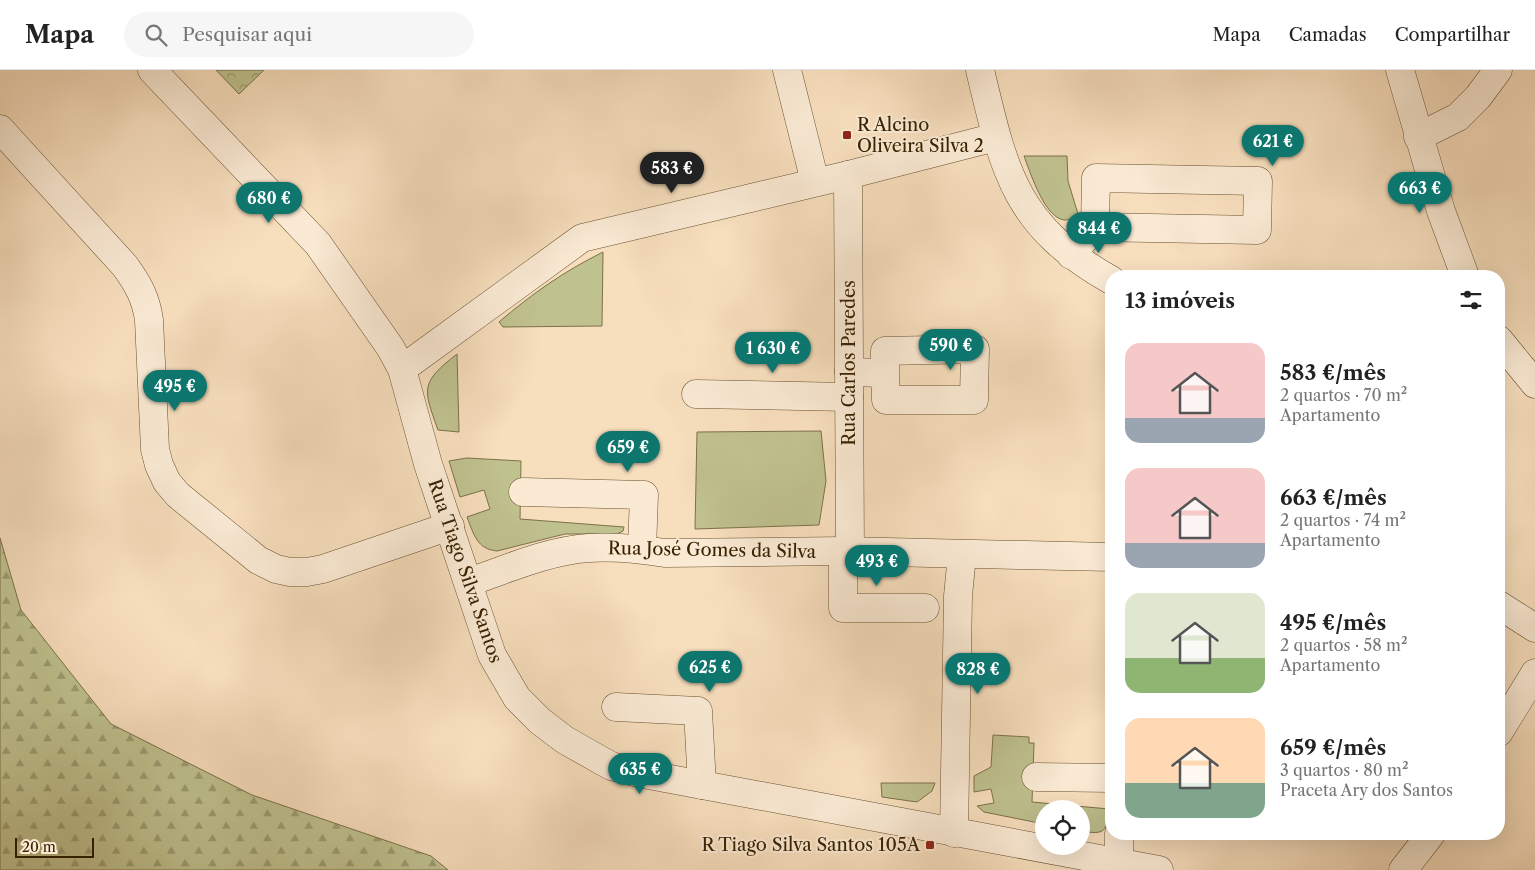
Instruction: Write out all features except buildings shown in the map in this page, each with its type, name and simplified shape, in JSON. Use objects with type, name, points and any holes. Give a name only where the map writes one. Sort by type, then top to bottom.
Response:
[{"type":"street","name":"Rua Tiago Silva Santos","points":[[152,70],[318,244],[390,347],[402,369],[428,464],[492,655],[517,698],[540,721],[565,740],[611,766],[954,833],[1159,870]]},
{"type":"street","points":[[787,70],[815,182]]},
{"type":"street","points":[[980,70],[996,137],[1022,201],[1040,226],[1070,255],[1105,276]]},
{"type":"street","points":[[1418,137],[1458,117],[1478,97],[1498,70]]},
{"type":"street","points":[[1405,72],[1418,137],[1441,212],[1463,270]]},
{"type":"street","points":[[0,129],[125,266],[140,287],[146,303],[149,320],[155,449],[167,482],[190,506],[258,560],[276,569],[290,572],[322,569],[450,526]]},
{"type":"street","points":[[402,369],[582,238],[848,175],[996,137]]},
{"type":"street","name":"Rua Carlos Paredes","points":[[848,175],[849,384],[843,608],[925,608]]},
{"type":"street","points":[[1070,255],[1095,227],[1096,178],[1258,182],[1257,230],[1095,227]]},
{"type":"street","points":[[1505,347],[1535,384]]},
{"type":"street","points":[[696,394],[849,384],[885,373]]},
{"type":"street","points":[[523,492],[644,495],[642,549]]},
{"type":"street","name":"Rua José Gomes da Silva","points":[[469,582],[548,555],[587,548],[642,549],[665,553],[846,551],[1105,557]]},
{"type":"street","points":[[954,833],[958,596],[962,555]]},
{"type":"street","points":[[1505,609],[1535,628]]},
{"type":"street","points":[[1505,722],[1535,672]]},
{"type":"street","points":[[616,707],[698,711],[702,785]]},
{"type":"street","points":[[1036,777],[1105,778]]},
{"type":"street","points":[[1119,840],[1119,862]]},
{"type":"street","points":[[1403,870],[1426,840]]},
{"type":"green space","points":[[216,70],[264,70],[239,94]]},
{"type":"green space","points":[[1024,156],[1067,156],[1068,181],[1078,214],[1068,220],[1059,218],[1051,212],[1043,202]]},
{"type":"green space","points":[[603,252],[602,326],[503,327],[499,322],[549,284]]},
{"type":"green space","points":[[457,354],[459,432],[438,430],[429,404],[428,387],[436,372]]},
{"type":"green space","points":[[821,431],[826,481],[819,525],[695,529],[697,432]]},
{"type":"green space","points":[[467,458],[521,461],[520,519],[624,527],[623,531],[617,534],[565,534],[497,551],[490,550],[477,540],[467,517],[490,509],[484,490],[460,497],[449,461]]},
{"type":"green space","points":[[0,538],[21,610],[111,724],[252,795],[431,856],[448,870],[0,870]]},
{"type":"green space","points":[[993,735],[1029,737],[1029,743],[1034,743],[1032,802],[1035,802],[1035,822],[984,812],[977,806],[994,803],[991,789],[974,792],[974,776],[991,767]]},
{"type":"green space","points":[[881,783],[935,783],[932,791],[917,802],[882,797]]},
{"type":"green space","points":[[1090,807],[1105,809],[1105,828],[1100,832],[1090,832]]},
{"type":"place","name":"R Alcino Oliveira Silva 2","points":[[847,135]]},
{"type":"place","name":"R Tiago Silva Santos 105A","points":[[930,845]]}]
